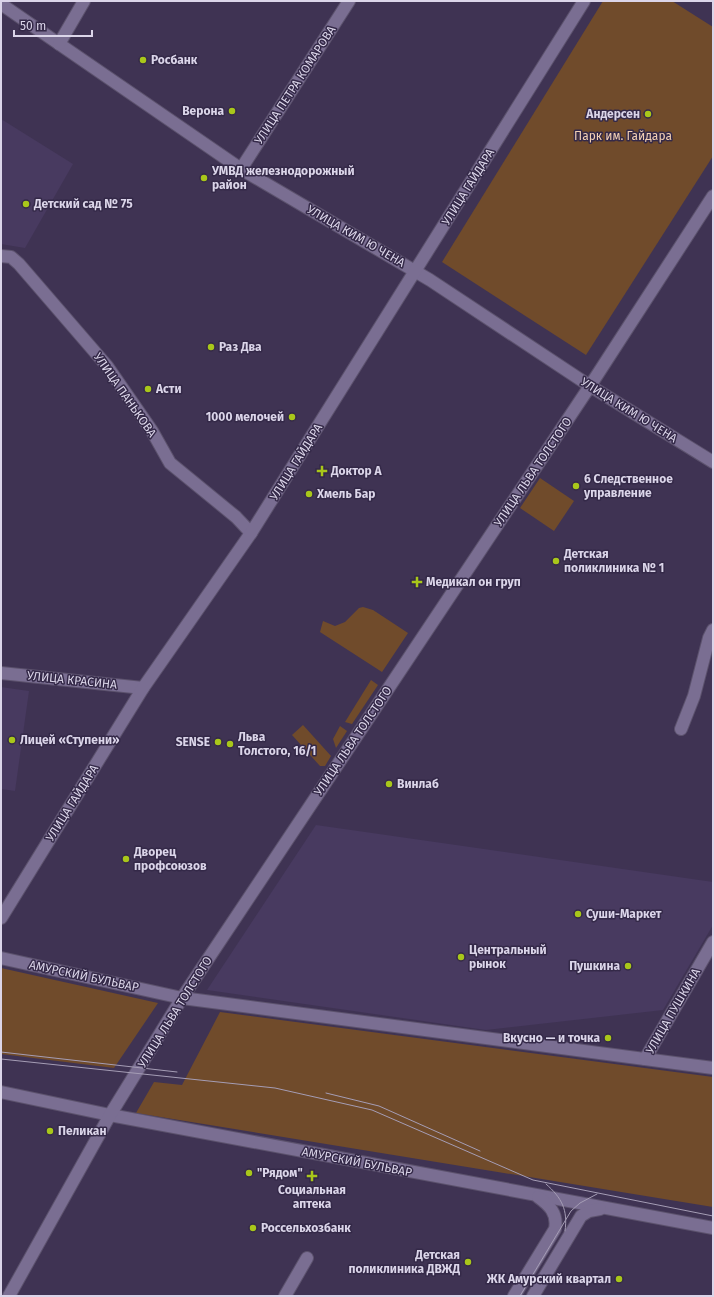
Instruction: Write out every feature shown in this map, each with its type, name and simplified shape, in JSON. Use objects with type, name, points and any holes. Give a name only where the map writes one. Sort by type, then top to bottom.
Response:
[{"type":"street","points":[[59,44],[84,1]]},
{"type":"street","name":"УЛИЦА ПЕТРА КОМАРОВА","points":[[241,169],[349,1]]},
{"type":"street","name":"УЛИЦА ГАЙДАРА","points":[[1,918],[143,688],[251,533],[584,1]]},
{"type":"street","name":"УЛИЦА КИМ Ю ЧЕНА","points":[[1,4],[241,169],[416,271],[590,386],[713,462]]},
{"type":"street","name":"УЛИЦА ЛЬВА ТОЛСТОГО","points":[[9,1296],[110,1116],[182,998],[590,386],[709,211],[713,196]]},
{"type":"street","name":"УЛИЦА ПАНЬКОВА","points":[[1,256],[11,257],[19,264],[108,366],[152,431],[170,463],[236,517],[251,533]]},
{"type":"street","points":[[681,729],[694,696],[709,638],[713,630]]},
{"type":"street","name":"УЛИЦА КРАСИНА","points":[[1,673],[143,688]]},
{"type":"street","name":"УЛИЦА ПУШКИНА","points":[[644,1059],[713,942]]},
{"type":"street","name":"АМУРСКИЙ БУЛЬВАР","points":[[1,958],[182,998],[713,1068]]},
{"type":"street","name":"АМУРСКИЙ БУЛЬВАР","points":[[1,1092],[110,1116],[713,1228]]},
{"type":"street","points":[[514,1296],[555,1229],[555,1218],[551,1208],[535,1195]]},
{"type":"street","points":[[533,1296],[581,1216],[584,1213],[594,1210],[613,1209]]},
{"type":"street","points":[[285,1296],[306,1258]]},
{"type":"shaded area","name":"Детский сад № 75","points":[[1,119],[73,164],[25,248],[1,244]]},
{"type":"shaded area","name":"Лицей «Ступени»","points":[[1,687],[29,691],[15,791],[1,789]]},
{"type":"shaded area","name":"Центральный рынок","points":[[316,825],[713,882],[713,925],[663,1010],[486,1030],[207,990]]},
{"type":"green space","name":"Парк им. Гайдара","points":[[603,1],[672,1],[713,27],[713,156],[586,355],[442,262]]},
{"type":"green space","points":[[540,478],[574,501],[554,531],[520,508]]},
{"type":"green space","points":[[363,607],[373,610],[408,633],[382,672],[320,632],[323,621],[335,626],[345,622],[359,608]]},
{"type":"green space","points":[[371,680],[378,685],[352,724],[345,722]]},
{"type":"green space","points":[[303,725],[331,756],[325,766],[320,766],[292,735]]},
{"type":"green space","points":[[340,726],[347,731],[336,748],[333,739]]},
{"type":"green space","points":[[1,968],[158,1003],[114,1068],[1,1054]]},
{"type":"green space","points":[[220,1012],[713,1077],[713,1207],[136,1113],[154,1082],[182,1085]]},
{"type":"tram line","points":[[1,1052],[177,1072]]},
{"type":"tram line","points":[[1,1059],[275,1088],[372,1110],[533,1180],[713,1216]]},
{"type":"tram line","points":[[326,1093],[379,1106],[480,1151]]},
{"type":"tram line","points":[[546,1184],[552,1189],[563,1205],[566,1217],[565,1231]]},
{"type":"tram line","points":[[520,1296],[571,1211],[580,1203],[597,1194]]},
{"type":"place","name":"Росбанк","points":[[143,60]]},
{"type":"place","name":"Верона","points":[[232,111]]},
{"type":"place","name":"Андерсен","points":[[648,114]]},
{"type":"place","name":"УМВД железнодорожный район","points":[[204,178]]},
{"type":"place","name":"Детский сад № 75","points":[[26,204]]},
{"type":"place","name":"Раз Два","points":[[211,347]]},
{"type":"place","name":"Асти","points":[[148,389]]},
{"type":"place","name":"1000 мелочей","points":[[292,417]]},
{"type":"place","name":"Доктор А","points":[[322,471]]},
{"type":"place","name":"6 Следственное управление","points":[[576,486]]},
{"type":"place","name":"Хмель Бар","points":[[309,494]]},
{"type":"place","name":"Детская поликлиника № 1","points":[[556,561]]},
{"type":"place","name":"Медикал он груп","points":[[417,582]]},
{"type":"place","name":"Лицей «Ступени»","points":[[12,740]]},
{"type":"place","name":"SENSE","points":[[218,742]]},
{"type":"place","name":"Льва Толстого, 16/1","points":[[230,744]]},
{"type":"place","name":"Винлаб","points":[[389,784]]},
{"type":"place","name":"Дворец профсоюзов","points":[[126,859]]},
{"type":"place","name":"Суши-Маркет","points":[[578,914]]},
{"type":"place","name":"Центральный рынок","points":[[461,957]]},
{"type":"place","name":"Пушкина","points":[[628,966]]},
{"type":"place","name":"Вкусно — и точка","points":[[608,1038]]},
{"type":"place","name":"Пеликан","points":[[50,1131]]},
{"type":"place","name":"\"Рядом\"","points":[[249,1173]]},
{"type":"place","name":"Социальная аптека","points":[[312,1176]]},
{"type":"place","name":"Россельхозбанк","points":[[253,1228]]},
{"type":"place","name":"Детская поликлиника ДВЖД","points":[[468,1262]]},
{"type":"place","name":"ЖК Амурский квартал","points":[[619,1279]]}]
